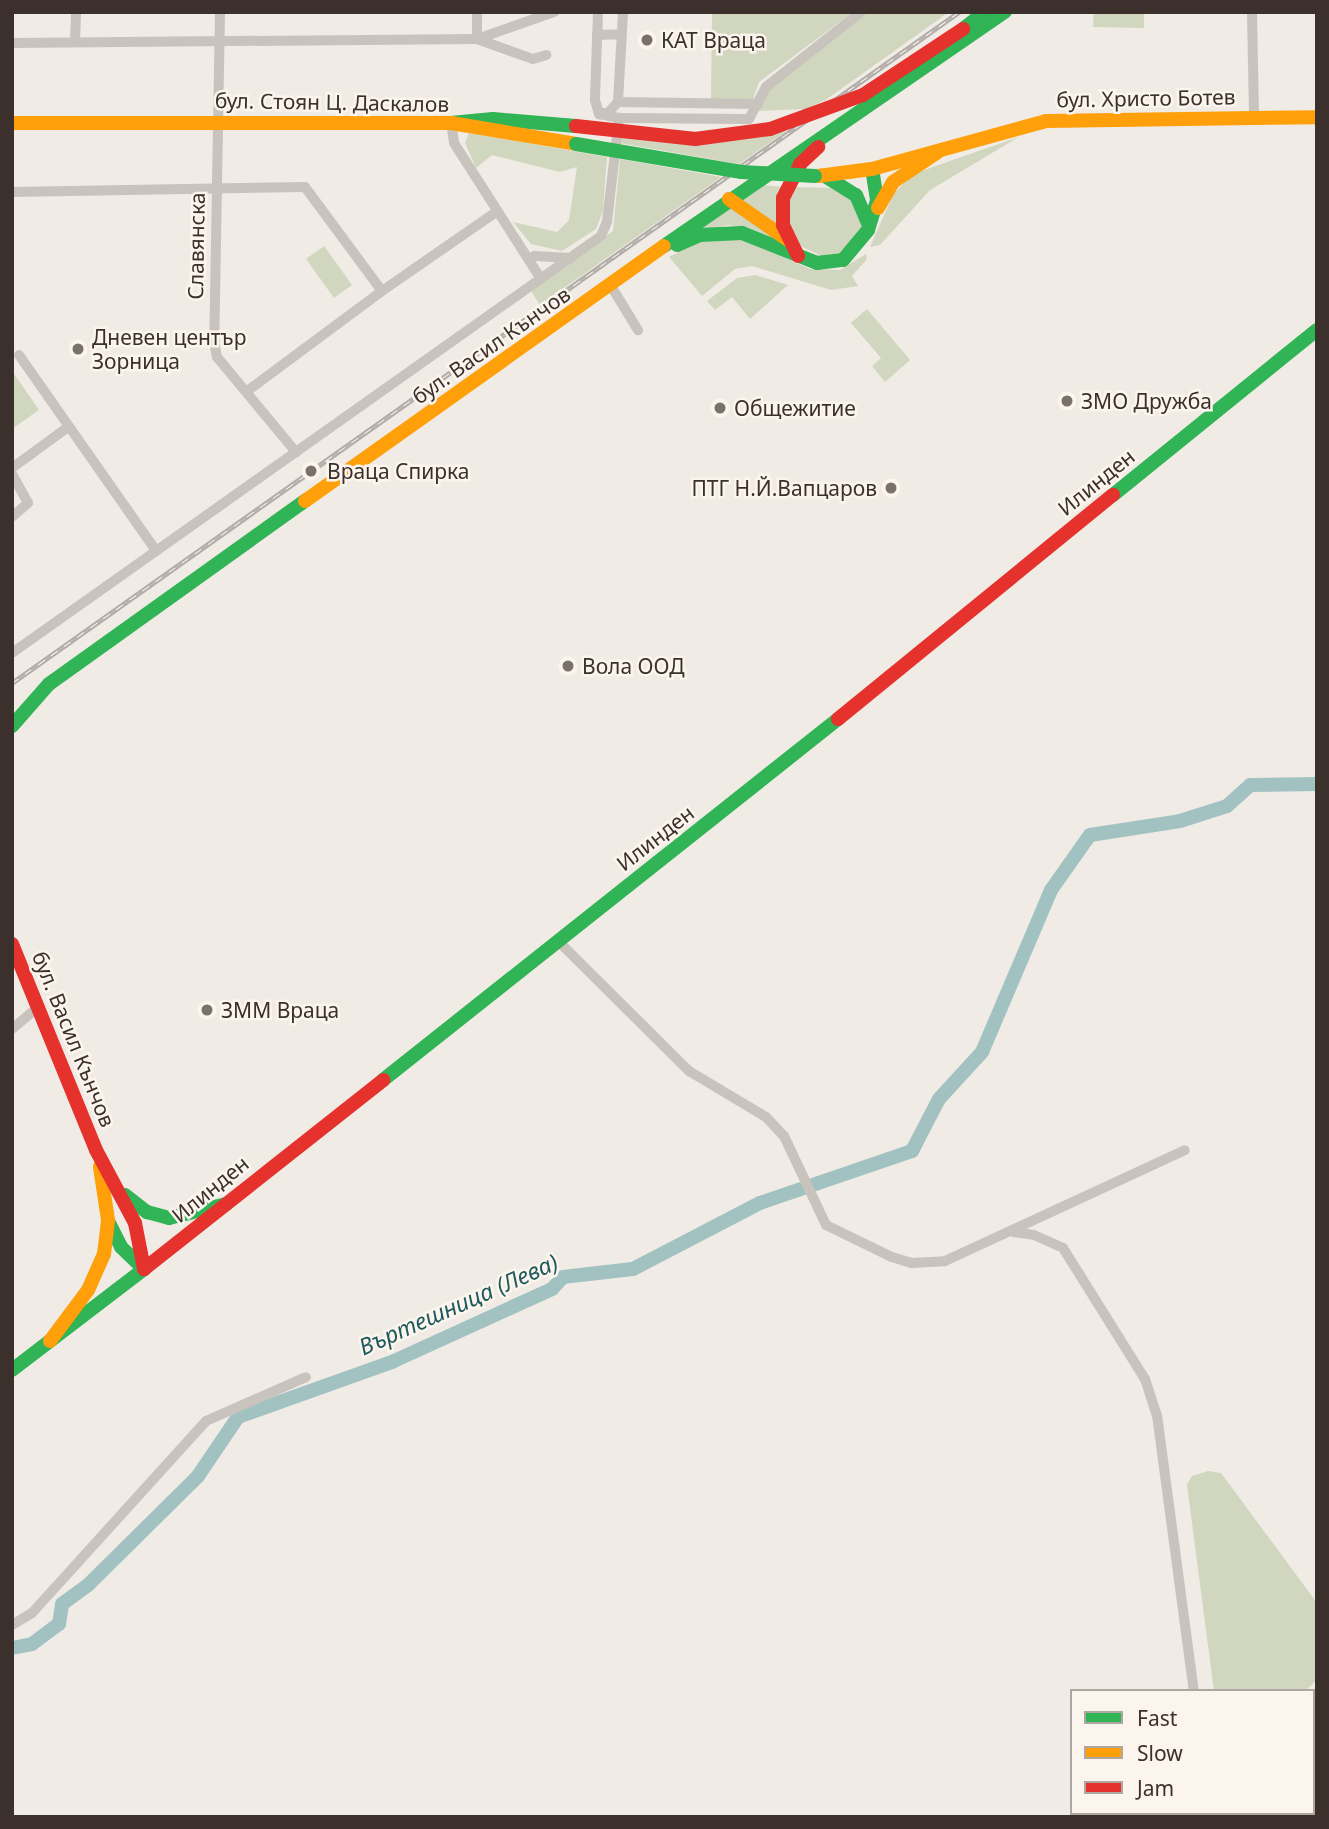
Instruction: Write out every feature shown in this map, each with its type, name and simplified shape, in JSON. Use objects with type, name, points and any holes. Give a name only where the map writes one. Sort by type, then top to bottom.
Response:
[{"type":"main road","points":[[451,123],[493,119],[695,139],[770,129],[863,95],[985,12]]},
{"type":"main road","name":"бул. Васил Кънчов","points":[[12,726],[49,684],[611,286],[729,199],[847,122],[1005,12]]},
{"type":"main road","name":"бул. Христо Ботев","points":[[820,176],[872,169],[1046,121],[1317,117]]},
{"type":"main road","points":[[798,256],[788,240],[781,211],[790,180],[800,164],[847,122]]},
{"type":"main road","name":"бул. Стоян Ц. Даскалов","points":[[12,123],[451,123],[742,173],[820,176]]},
{"type":"main road","points":[[651,257],[699,235],[720,232],[742,233],[817,262],[843,260],[860,244],[893,182],[938,152]]},
{"type":"main road","points":[[869,225],[877,201],[872,169]]},
{"type":"main road","points":[[820,176],[856,195],[869,225]]},
{"type":"main road","points":[[729,199],[788,240]]},
{"type":"main road","name":"Илинден","points":[[12,1370],[226,1204],[1317,330]]},
{"type":"main road","name":"бул. Васил Кънчов","points":[[12,944],[96,1150],[139,1233],[144,1269]]},
{"type":"main road","name":"бул. Васил Кънчов","points":[[50,1341],[95,1278],[104,1254],[108,1220],[96,1150]]},
{"type":"main road","points":[[111,1178],[138,1207],[157,1216],[182,1218],[226,1204]]},
{"type":"main road","points":[[108,1220],[121,1247],[144,1269]]},
{"type":"street","points":[[75,43],[76,12]]},
{"type":"street","name":"Славянска","points":[[220,12],[214,342],[217,357],[296,452]]},
{"type":"street","points":[[477,12],[477,39]]},
{"type":"street","points":[[12,43],[477,39],[554,12]]},
{"type":"street","points":[[598,12],[598,114]]},
{"type":"street","points":[[598,114],[608,113],[618,102],[622,12]]},
{"type":"street","points":[[598,114],[620,118],[746,120],[755,115],[766,87],[861,12]]},
{"type":"street","points":[[1252,12],[1254,117]]},
{"type":"street","points":[[597,35],[621,34]]},
{"type":"street","points":[[477,39],[533,59],[546,55]]},
{"type":"street","points":[[618,102],[758,104]]},
{"type":"street","points":[[12,653],[601,236],[607,222],[620,118]]},
{"type":"street","points":[[451,123],[454,143],[496,212],[544,276]]},
{"type":"street","points":[[12,192],[305,187],[382,290]]},
{"type":"street","points":[[246,392],[382,290],[496,212]]},
{"type":"street","points":[[532,258],[571,258]]},
{"type":"street","points":[[524,291],[532,258]]},
{"type":"street","points":[[611,286],[638,330]]},
{"type":"street","points":[[19,355],[156,551]]},
{"type":"street","points":[[12,468],[68,427]]},
{"type":"street","points":[[12,474],[28,503],[12,517]]},
{"type":"street","points":[[557,940],[689,1072],[766,1117],[784,1136],[826,1225],[912,1263],[945,1261],[1185,1150]]},
{"type":"street","points":[[12,1029],[38,1007]]},
{"type":"street","points":[[1012,1232],[1034,1235],[1063,1248],[1145,1379],[1157,1415],[1194,1689]]},
{"type":"street","points":[[12,1625],[32,1613],[206,1421],[306,1377]]},
{"type":"green space","points":[[712,12],[853,12],[759,82],[753,99],[711,100]]},
{"type":"green space","points":[[866,12],[949,12],[827,99],[806,109],[759,111],[766,93]]},
{"type":"green space","points":[[1094,12],[1144,12],[1144,28],[1093,27]]},
{"type":"green space","points":[[787,131],[739,164],[619,143],[620,137],[729,140]]},
{"type":"green space","points":[[469,133],[607,157],[603,211],[596,229],[562,251],[531,244],[513,222],[557,232],[569,220],[577,167],[560,172],[492,155],[476,168],[465,143]]},
{"type":"green space","points":[[1019,137],[930,190],[880,245],[870,247],[894,193],[913,174]]},
{"type":"green space","points":[[620,159],[721,177],[540,305],[531,291],[613,231]]},
{"type":"green space","points":[[762,185],[783,187],[779,227],[742,200]]},
{"type":"green space","points":[[794,187],[831,188],[854,201],[862,222],[860,234],[846,252],[821,256],[801,246],[790,226],[788,201]]},
{"type":"green space","points":[[731,206],[783,243],[754,230],[728,225],[694,233]]},
{"type":"green space","points":[[736,237],[810,269],[840,270],[866,254],[867,259],[852,276],[858,286],[831,290],[752,266],[735,269],[702,296],[669,257],[706,238]]},
{"type":"green space","points":[[324,246],[352,285],[334,298],[306,259]]},
{"type":"green space","points":[[755,275],[788,285],[750,319],[732,297],[715,310],[707,301],[737,278]]},
{"type":"green space","points":[[867,309],[910,360],[885,382],[872,366],[881,358],[851,323]]},
{"type":"green space","points":[[12,371],[39,410],[12,429]]},
{"type":"green space","points":[[1208,1471],[1221,1473],[1317,1603],[1317,1680],[1307,1689],[1214,1689],[1187,1485],[1192,1476]]},
{"type":"waterway","name":"Въртешница (Лева)","points":[[12,1648],[32,1644],[59,1624],[62,1604],[88,1585],[198,1476],[238,1417],[394,1361],[552,1289],[563,1277],[633,1269],[760,1203],[912,1151],[939,1099],[982,1052],[1051,890],[1090,835],[1180,821],[1227,806],[1250,785],[1317,784]]},
{"type":"railway","points":[[12,683],[959,12]]},
{"type":"traffic: fast","points":[[963,29],[985,12]]},
{"type":"traffic: fast","points":[[664,246],[1005,12]]},
{"type":"traffic: fast","points":[[451,123],[493,119],[576,126]]},
{"type":"traffic: fast","points":[[576,144],[742,172],[815,176]]},
{"type":"traffic: fast","points":[[677,245],[699,235],[742,233],[817,263],[843,260],[868,230],[877,200],[872,169]]},
{"type":"traffic: fast","points":[[825,176],[856,195],[869,225]]},
{"type":"traffic: fast","points":[[1113,495],[1317,330]]},
{"type":"traffic: fast","points":[[12,726],[49,684],[305,501]]},
{"type":"traffic: fast","points":[[383,1080],[838,719]]},
{"type":"traffic: fast","points":[[125,1195],[147,1212],[169,1218],[226,1204]]},
{"type":"traffic: fast","points":[[109,1223],[121,1247],[144,1269]]},
{"type":"traffic: fast","points":[[12,1370],[144,1269]]},
{"type":"traffic: slow","points":[[818,176],[872,169],[1046,121],[1317,117]]},
{"type":"traffic: slow","points":[[12,123],[451,123],[576,144]]},
{"type":"traffic: slow","points":[[878,208],[893,182],[938,152]]},
{"type":"traffic: slow","points":[[729,199],[788,240]]},
{"type":"traffic: slow","points":[[305,501],[664,246]]},
{"type":"traffic: slow","points":[[50,1341],[88,1290],[104,1254],[108,1220],[100,1167]]},
{"type":"traffic: jam","points":[[576,126],[695,139],[770,129],[863,95],[963,29]]},
{"type":"traffic: jam","points":[[798,256],[783,225],[783,198],[800,164],[818,147]]},
{"type":"traffic: jam","points":[[838,719],[1113,495]]},
{"type":"traffic: jam","points":[[12,944],[96,1150],[135,1223],[144,1269]]},
{"type":"traffic: jam","points":[[144,1269],[383,1080]]},
{"type":"place","name":"КАТ Враца","points":[[647,40]]},
{"type":"place","name":"Дневен център Зорница","points":[[78,349]]},
{"type":"place","name":"ЗМО Дружба","points":[[1067,401]]},
{"type":"place","name":"Общежитие","points":[[720,408]]},
{"type":"place","name":"Враца Спирка","points":[[311,471]]},
{"type":"place","name":"ПТГ Н.Й.Вапцаров","points":[[891,488]]},
{"type":"place","name":"Вола ООД","points":[[568,666]]},
{"type":"place","name":"ЗММ Враца","points":[[207,1010]]}]
